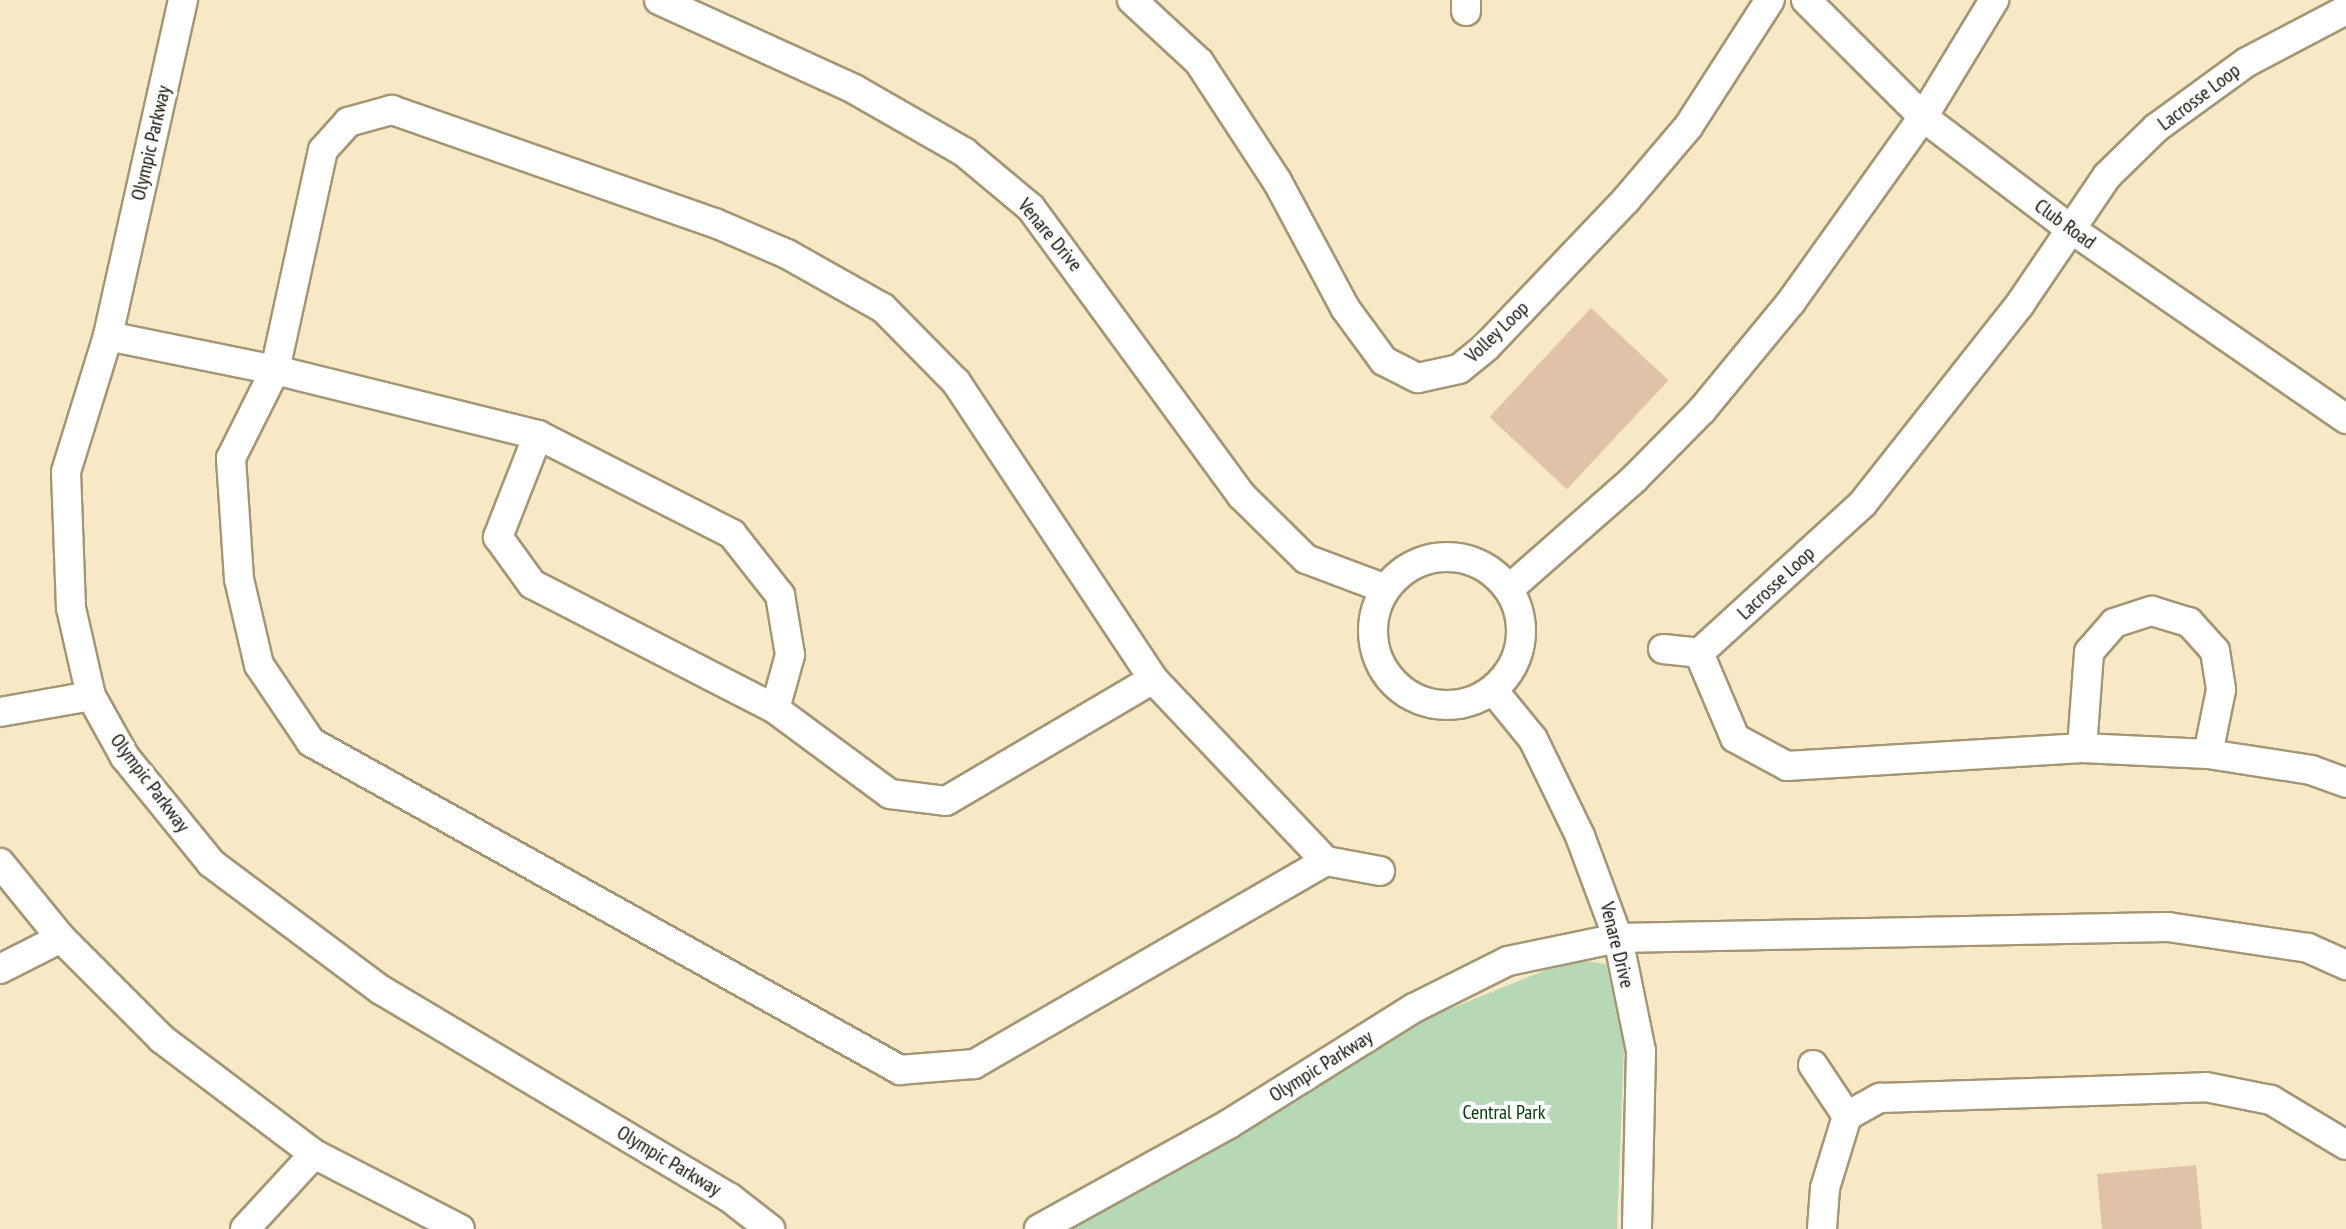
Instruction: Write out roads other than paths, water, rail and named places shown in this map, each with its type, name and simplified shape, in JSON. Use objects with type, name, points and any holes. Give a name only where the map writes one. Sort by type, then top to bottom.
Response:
[{"type":"street","name":"Olympic Parkway","points":[[183,0],[108,336],[66,472],[71,608],[91,696],[125,757],[211,863],[381,990],[730,1198],[770,1229]]},
{"type":"street","name":"Venare Drive","points":[[659,0],[854,89],[964,152],[1031,208],[1241,495],[1306,559],[1386,589]]},
{"type":"street","name":"Volley Loop","points":[[1132,0],[1199,62],[1277,181],[1345,308],[1384,361],[1418,378],[1459,369],[1487,346],[1626,200],[1688,127],[1770,0]]},
{"type":"street","name":"Club Road","points":[[1806,0],[1923,117],[2068,227],[2346,419]]},
{"type":"street","points":[[1509,589],[1634,479],[1702,410],[1791,302],[1923,117],[1994,0]]},
{"type":"street","name":"Lacrosse Loop","points":[[1699,653],[1863,503],[2020,304],[2068,227],[2107,176],[2156,128],[2247,62],[2346,10]]},
{"type":"street","points":[[1326,861],[974,1064],[900,1070],[311,742],[259,665],[239,579],[231,458],[275,370],[323,150],[348,122],[392,110],[715,223],[787,254],[883,308],[956,382],[1153,679],[1326,861],[1380,871]]},
{"type":"street","points":[[108,336],[275,370],[538,435],[732,534],[780,595],[790,655],[775,709]]},
{"type":"street","points":[[538,435],[498,537],[532,584],[775,709],[890,794],[946,801],[1153,679]]},
{"type":"street","points":[[1448,556],[1482,566],[1509,589],[1520,620],[1519,653],[1493,690],[1473,701],[1427,704],[1388,678],[1372,634],[1386,589],[1424,560],[1448,556]]},
{"type":"street","points":[[2082,748],[2089,652],[2114,623],[2152,611],[2189,622],[2215,651],[2221,690],[2208,754]]},
{"type":"street","points":[[1663,649],[1699,653],[1735,738],[1787,766],[2082,748],[2208,754],[2311,770],[2346,783]]},
{"type":"street","name":"Venare Drive","points":[[1493,690],[1533,739],[1580,836],[1618,938],[1641,1051],[1637,1229]]},
{"type":"street","points":[[0,712],[91,696]]},
{"type":"street","points":[[0,863],[61,938],[162,1039],[314,1154],[460,1229]]},
{"type":"street","name":"Olympic Parkway","points":[[1039,1229],[1229,1124],[1427,1002],[1508,961],[1618,938],[2168,927],[2308,948],[2346,965]]},
{"type":"street","points":[[0,969],[61,938]]},
{"type":"street","points":[[1813,1065],[1847,1116]]},
{"type":"street","points":[[1822,1229],[1825,1188],[1847,1116],[1880,1098],[2206,1087],[2271,1100],[2346,1145]]},
{"type":"street","points":[[245,1229],[314,1154]]},
{"type":"park label","name":"Central Park","points":[[1504,1112]]}]
